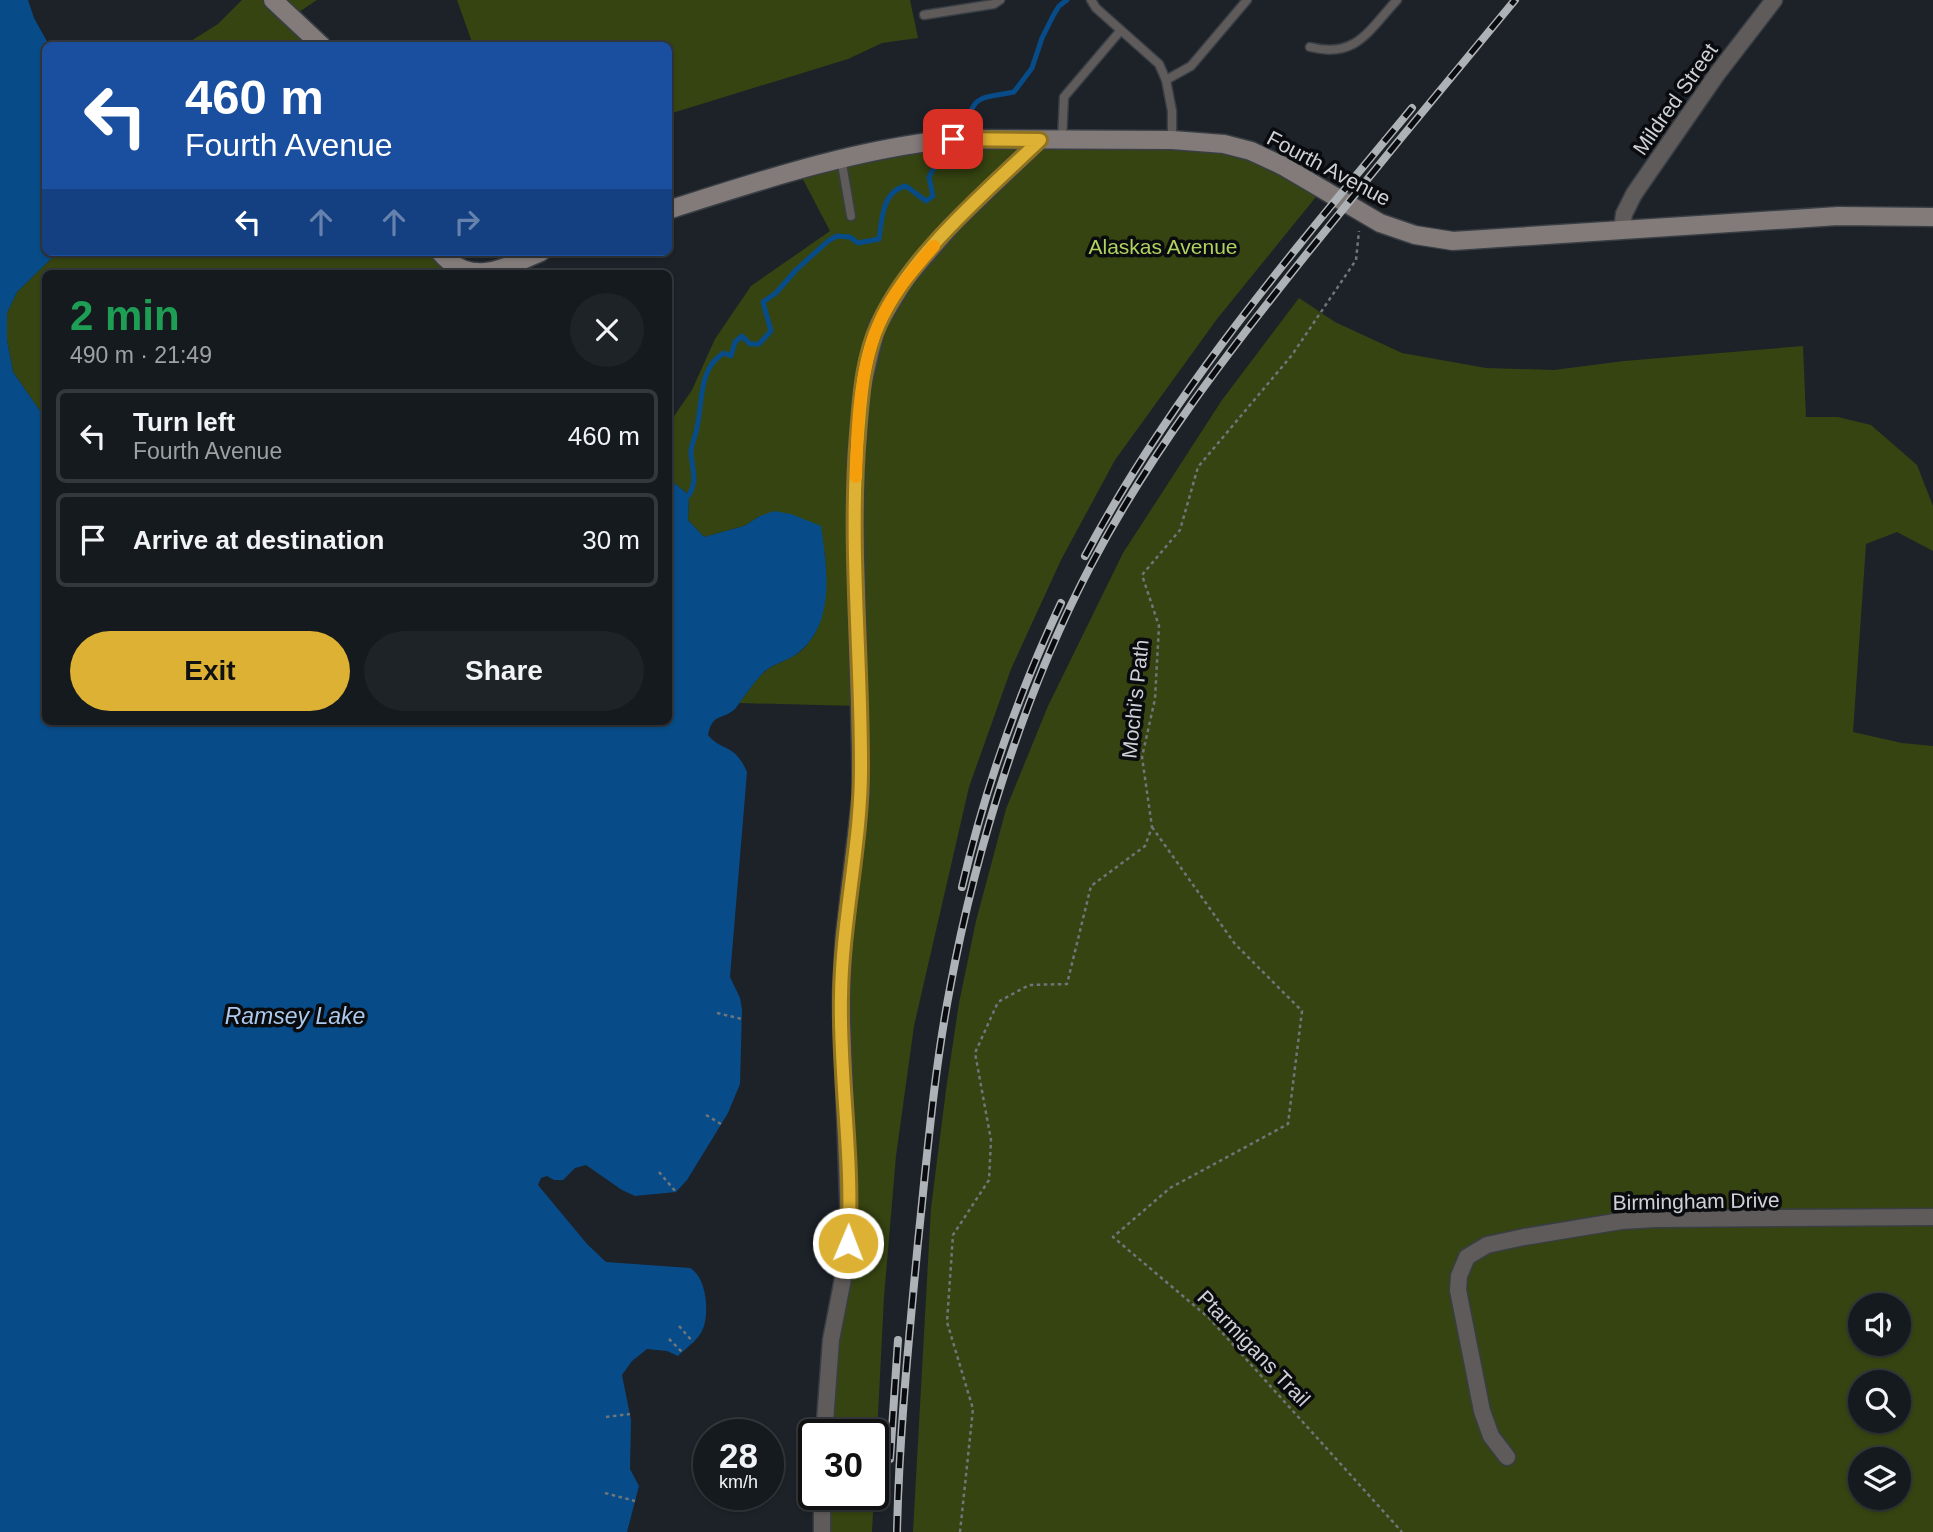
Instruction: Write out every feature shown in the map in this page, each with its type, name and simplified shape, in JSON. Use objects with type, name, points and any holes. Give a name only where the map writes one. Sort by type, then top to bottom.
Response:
[{"type":"street","points":[[273,0],[318,42]]},
{"type":"street","name":"Mildred Street","points":[[1622,230],[1624,214],[1634,194],[1717,74],[1774,0]]},
{"type":"street","name":"Fourth Avenue","points":[[672,209],[841,158],[899,146],[953,139],[1172,140],[1224,144],[1251,151],[1283,166],[1380,223],[1415,235],[1453,241],[1838,216],[1933,217]]},
{"type":"street","points":[[825,1419],[831,1340],[847,1258],[849,1228],[841,994],[844,936],[861,793],[855,520],[856,457],[862,388],[877,327],[905,279],[954,223],[1040,140]]},
{"type":"street","points":[[444,256],[459,270]]},
{"type":"street","points":[[498,270],[532,261]]},
{"type":"street","name":"Birmingham Drive","points":[[1507,1457],[1491,1436],[1482,1411],[1458,1290],[1461,1266],[1467,1257],[1478,1249],[1524,1237],[1621,1221],[1933,1217]]},
{"type":"street","points":[[822,1510],[822,1532]]},
{"type":"lane","points":[[924,15],[994,4],[1000,0]]},
{"type":"lane","points":[[1091,0],[1096,8],[1158,64],[1166,80],[1172,111],[1172,140]]},
{"type":"lane","points":[[1166,80],[1191,66],[1247,0]]},
{"type":"lane","points":[[1310,47],[1325,51],[1349,47],[1363,37],[1397,0]]},
{"type":"lane","points":[[1062,140],[1064,97],[1121,30]]},
{"type":"lane","points":[[841,158],[851,216]]},
{"type":"path","name":"Mochi's Path","points":[[1152,827],[1142,757],[1155,698],[1159,626],[1142,575],[1180,530],[1198,467],[1292,355],[1356,260],[1361,210]]},
{"type":"path","points":[[960,1532],[973,1409],[947,1322],[953,1235],[989,1180],[991,1140],[975,1053],[998,1002],[1029,985],[1068,984],[1091,886],[1145,846],[1152,827]]},
{"type":"path","name":"Ptarmigans Trail","points":[[1152,827],[1235,944],[1302,1011],[1289,1124],[1170,1188],[1113,1237],[1209,1318],[1402,1532]]},
{"type":"path","points":[[717,1013],[742,1018]]},
{"type":"path","points":[[706,1115],[721,1124]]},
{"type":"path","points":[[659,1172],[676,1192]]},
{"type":"path","points":[[679,1326],[693,1342]]},
{"type":"path","points":[[668,1339],[682,1352]]},
{"type":"path","points":[[606,1417],[630,1415]]},
{"type":"path","points":[[605,1493],[635,1501]]},
{"type":"green space","points":[[242,0],[317,0],[293,16],[321,42],[189,42],[218,24]]},
{"type":"green space","points":[[457,0],[910,0],[918,38],[882,43],[848,59],[672,113],[672,42],[472,42]]},
{"type":"green space","name":"Alaskas Avenue","points":[[1203,140],[1324,187],[1217,319],[1115,460],[1061,560],[1011,669],[969,787],[914,1026],[896,1156],[884,1297],[878,1419],[825,1419],[846,1258],[842,1080],[858,706],[739,703],[764,672],[797,654],[815,633],[825,594],[825,553],[760,516],[744,526],[704,537],[688,520],[689,495],[672,481],[672,419],[692,390],[715,339],[751,286],[830,231],[797,168],[899,145]]},
{"type":"green space","points":[[54,256],[445,256],[456,270],[42,270],[42,414],[13,372],[7,340],[7,313],[17,292]]},
{"type":"green space","points":[[1299,298],[1335,322],[1402,353],[1486,368],[1554,370],[1624,361],[1803,346],[1806,417],[1838,417],[1871,425],[1917,465],[1933,506],[1933,551],[1897,532],[1866,544],[1853,732],[1902,743],[1933,746],[1933,1532],[913,1532],[931,1208],[959,1003],[976,921],[1006,809],[1048,706],[1123,553],[1222,400]]},
{"type":"green space","points":[[821,1510],[873,1510],[872,1532],[821,1532]]},
{"type":"water","name":"Ramsey Lake","points":[[0,0],[28,0],[47,42],[42,42],[42,256],[54,256],[17,292],[7,313],[7,340],[13,372],[42,414],[42,725],[672,725],[672,481],[689,495],[688,520],[704,537],[744,526],[774,511],[791,514],[821,526],[826,594],[824,611],[810,641],[798,653],[765,671],[735,709],[712,723],[708,735],[738,756],[747,772],[730,977],[742,1009],[740,1084],[728,1113],[687,1180],[676,1192],[635,1196],[586,1165],[575,1168],[563,1180],[554,1180],[547,1176],[541,1178],[538,1185],[587,1244],[606,1262],[690,1268],[700,1279],[703,1288],[706,1316],[700,1335],[678,1356],[667,1351],[647,1349],[632,1361],[622,1375],[631,1420],[630,1469],[639,1486],[627,1532],[0,1532]]},
{"type":"waterway","points":[[963,132],[971,110],[979,100],[1014,92],[1032,68],[1053,16],[1067,0]]},
{"type":"waterway","points":[[689,495],[694,479],[691,450],[703,386],[716,359],[724,353],[731,356],[735,342],[742,336],[750,344],[759,344],[771,331],[763,302],[776,293],[796,270],[828,241],[837,236],[850,237],[858,243],[879,239],[885,207],[892,194],[906,186],[926,201],[933,196],[929,177],[935,166],[953,167],[959,158]]},
{"type":"railway","points":[[897,1532],[911,1314],[931,1114],[944,1019],[988,826],[1044,666],[1066,616],[1113,525],[1192,404],[1309,251],[1515,0]]},
{"type":"railway","points":[[1085,556],[1119,495],[1196,380],[1279,270],[1412,108]]},
{"type":"railway","points":[[962,887],[1004,742],[1061,603]]},
{"type":"railway","points":[[890,1459],[898,1340]]},
{"type":"slow traffic","points":[[856,477],[862,388],[877,327],[905,279],[934,246]]},
{"type":"route","points":[[848,1243],[841,994],[844,936],[861,793],[855,520],[856,457],[862,388],[877,327],[905,279],[954,223],[1040,140],[953,139]]}]
